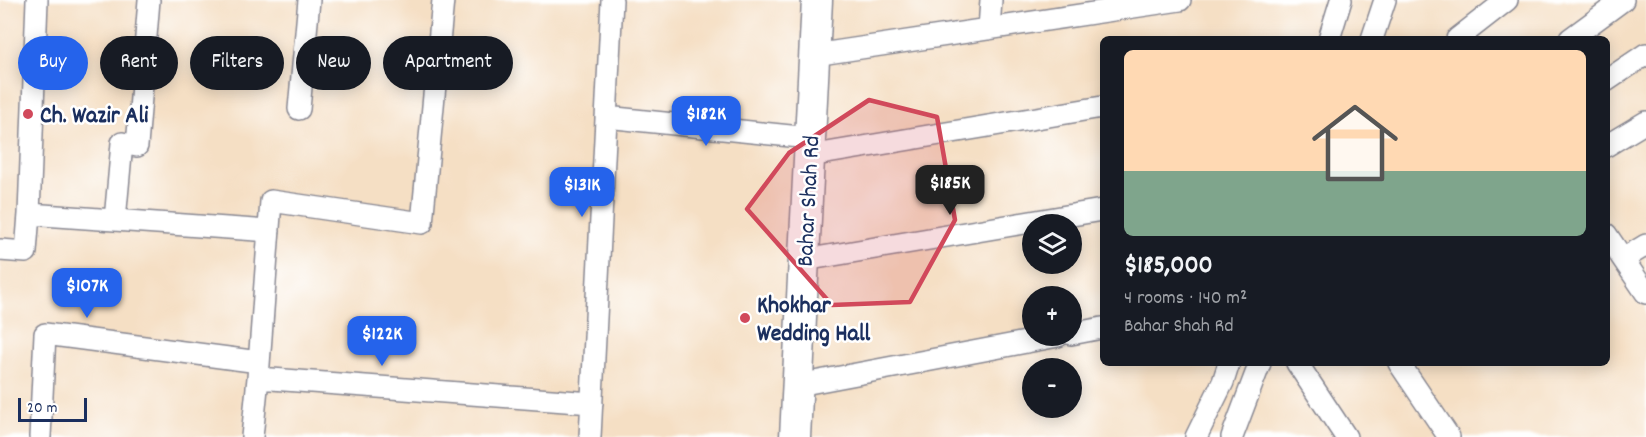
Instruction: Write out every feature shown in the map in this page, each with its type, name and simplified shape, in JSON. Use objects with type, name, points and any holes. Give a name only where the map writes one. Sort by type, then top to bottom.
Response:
[{"type":"main road","name":"Bahar Shah Rd","points":[[795,437],[817,0]]},
{"type":"street","points":[[0,250],[26,252],[37,0]]},
{"type":"street","points":[[115,220],[122,143],[136,146],[149,0]]},
{"type":"street","points":[[299,109],[309,0]]},
{"type":"street","points":[[252,437],[271,201],[422,223],[443,0]]},
{"type":"street","points":[[590,437],[612,0]]},
{"type":"street","points":[[989,29],[991,0]]},
{"type":"street","points":[[814,55],[1180,0]]},
{"type":"street","points":[[1330,36],[1341,0]]},
{"type":"street","points":[[1373,36],[1385,0]]},
{"type":"street","points":[[1461,36],[1506,0]]},
{"type":"street","points":[[1574,36],[1623,0]]},
{"type":"street","points":[[1610,78],[1646,54]]},
{"type":"street","points":[[606,117],[809,147],[1100,107]]},
{"type":"street","points":[[1610,144],[1646,122]]},
{"type":"street","points":[[804,260],[1100,210]]},
{"type":"street","points":[[29,214],[269,231]]},
{"type":"street","points":[[1610,240],[1646,293]]},
{"type":"street","points":[[1623,259],[1646,245]]},
{"type":"street","points":[[1082,331],[1100,328]]},
{"type":"street","points":[[40,437],[45,334],[258,370],[592,403]]},
{"type":"street","points":[[798,385],[1022,343]]},
{"type":"street","points":[[1196,437],[1223,382],[1228,366]]},
{"type":"street","points":[[1232,437],[1259,366]]},
{"type":"street","points":[[1299,366],[1346,437]]},
{"type":"street","points":[[1401,366],[1449,437]]},
{"type":"highlighted area","points":[[869,100],[937,117],[955,220],[910,302],[832,305],[747,209],[789,153]]},
{"type":"place","name":"Ch. Wazir Ali","points":[[28,114]]},
{"type":"place","name":"Khokhar Wedding Hall","points":[[745,318]]}]
